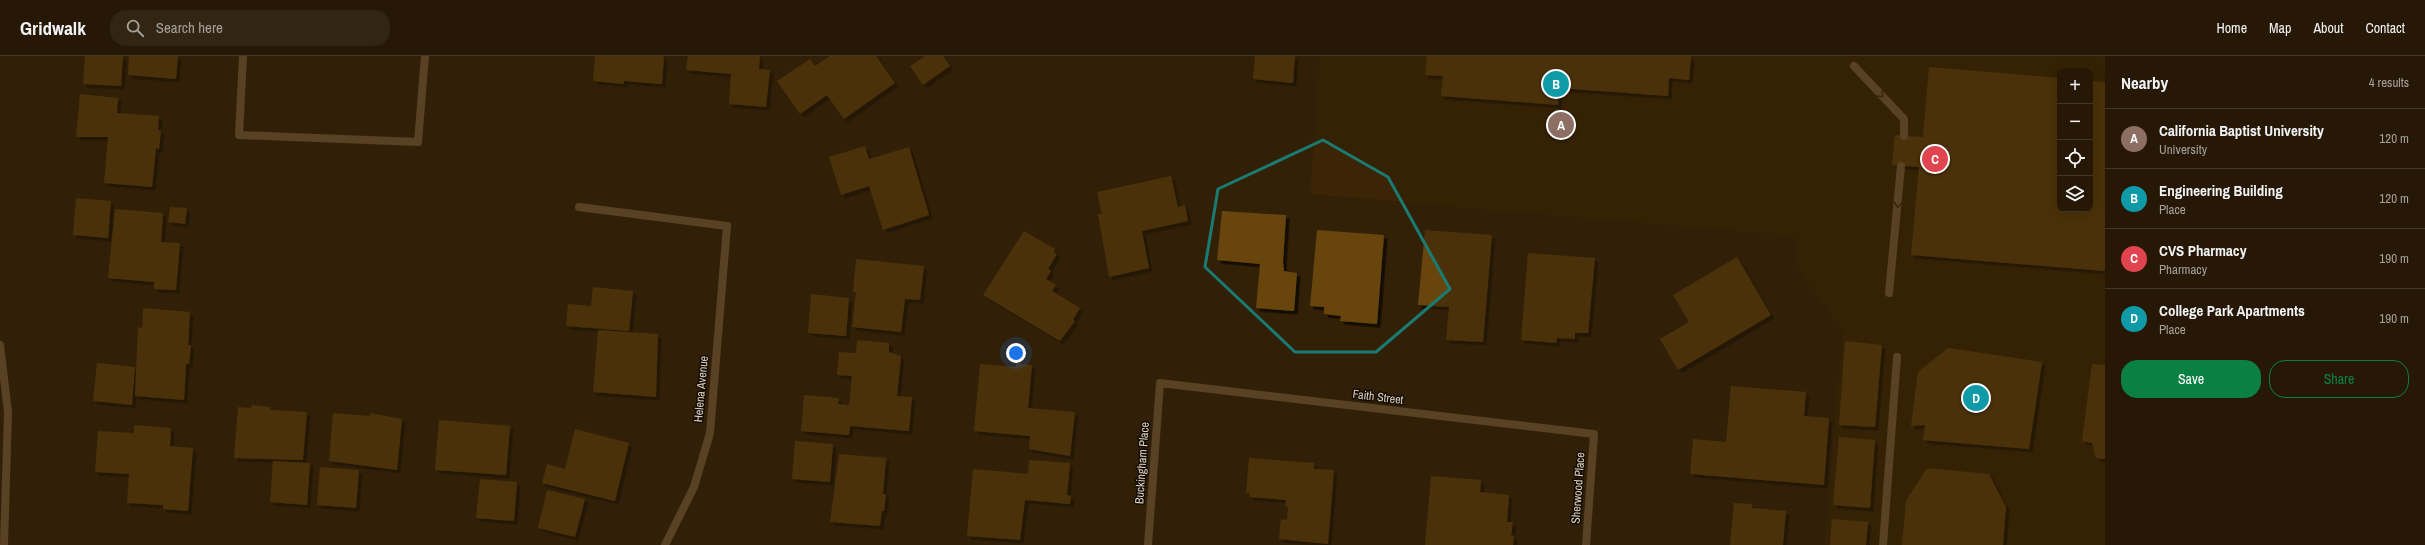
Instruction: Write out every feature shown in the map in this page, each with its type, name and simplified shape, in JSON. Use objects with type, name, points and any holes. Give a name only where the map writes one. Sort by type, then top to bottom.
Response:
[{"type":"street","points":[[243,56],[239,135],[418,142],[425,56]]},
{"type":"street","points":[[1854,66],[1904,119],[1904,136]]},
{"type":"street","points":[[1889,294],[1902,166]]},
{"type":"street","name":"Helena Avenue","points":[[579,207],[727,226],[710,433],[694,487],[665,545]]},
{"type":"street","points":[[0,345],[8,412],[4,545]]},
{"type":"street","points":[[1883,545],[1897,357]]},
{"type":"street","name":"Faith Street","points":[[1160,383],[1594,434]]},
{"type":"street","name":"Buckingham Place","points":[[1148,545],[1160,383]]},
{"type":"street","name":"Sherwood Place","points":[[1586,545],[1594,434]]},
{"type":"highlighted area","points":[[1323,140],[1388,177],[1450,289],[1376,352],[1295,352],[1205,267],[1218,189]]},
{"type":"shaded area","points":[[1320,56],[2105,56],[2105,545],[1825,545],[1843,331],[1795,263],[1797,236],[1310,194]]},
{"type":"building","points":[[85,56],[123,56],[121,86],[83,84]]},
{"type":"building","points":[[129,56],[178,56],[176,79],[128,75]]},
{"type":"building","points":[[595,56],[664,56],[662,84],[624,81],[624,84],[593,81]]},
{"type":"building","points":[[688,56],[760,56],[759,69],[770,70],[766,107],[729,104],[731,74],[686,70]]},
{"type":"building","points":[[830,56],[876,56],[895,83],[844,119],[827,95],[800,114],[777,81],[810,59],[815,66]]},
{"type":"building","points":[[925,56],[943,56],[950,66],[923,85],[910,66]]},
{"type":"building","points":[[1255,56],[1295,56],[1293,83],[1253,79]]},
{"type":"building","points":[[1427,56],[1691,56],[1689,80],[1669,78],[1668,96],[1559,88],[1558,105],[1441,96],[1443,76],[1425,75]]},
{"type":"building","points":[[1929,67],[2057,78],[2057,212],[2093,212],[2093,81],[2105,82],[2105,271],[1911,255],[1919,167],[1892,165],[1895,135],[1923,137]]},
{"type":"building","points":[[80,94],[118,98],[117,113],[159,116],[158,130],[161,130],[159,149],[156,148],[152,187],[104,183],[108,137],[76,137]]},
{"type":"building","points":[[865,146],[869,159],[909,147],[929,215],[883,230],[869,186],[841,195],[829,157]]},
{"type":"building","points":[[1171,176],[1178,207],[1185,205],[1188,221],[1142,231],[1149,268],[1109,277],[1098,214],[1102,214],[1097,192]]},
{"type":"building","points":[[76,198],[111,201],[108,238],[73,235]]},
{"type":"building","points":[[170,207],[187,208],[185,224],[168,222]]},
{"type":"building","points":[[115,209],[163,213],[161,242],[180,243],[176,290],[154,289],[154,282],[108,278]]},
{"type":"building","points":[[1222,211],[1286,215],[1283,262],[1284,271],[1297,273],[1294,311],[1256,308],[1260,264],[1217,260]]},
{"type":"building","points":[[1317,230],[1384,235],[1377,324],[1340,321],[1341,316],[1324,314],[1324,307],[1310,306]]},
{"type":"building","points":[[1425,230],[1492,235],[1483,342],[1446,340],[1449,307],[1418,305]]},
{"type":"building","points":[[1024,231],[1055,249],[1054,252],[1057,254],[1048,269],[1051,271],[1046,279],[1056,285],[1052,291],[1080,308],[1073,320],[1075,321],[1060,341],[983,295]]},
{"type":"building","points":[[1528,253],[1595,258],[1588,333],[1575,333],[1575,339],[1557,338],[1556,343],[1521,340]]},
{"type":"building","points":[[1737,257],[1771,315],[1678,370],[1660,339],[1689,322],[1673,295]]},
{"type":"building","points":[[856,259],[924,266],[920,300],[905,299],[901,332],[852,327],[856,292],[853,292]]},
{"type":"building","points":[[593,287],[633,291],[629,331],[566,326],[568,304],[591,306]]},
{"type":"building","points":[[811,294],[849,298],[846,336],[808,333]]},
{"type":"building","points":[[143,308],[190,312],[188,345],[191,345],[189,364],[186,364],[184,400],[135,396],[138,327],[142,328]]},
{"type":"building","points":[[598,330],[658,334],[656,397],[593,392]]},
{"type":"building","points":[[857,340],[889,343],[889,352],[901,356],[897,396],[912,397],[909,431],[850,426],[849,435],[801,431],[804,395],[839,398],[838,404],[849,405],[852,376],[837,375],[839,352],[856,353]]},
{"type":"building","points":[[1845,341],[1882,345],[1875,427],[1839,425]]},
{"type":"building","points":[[1948,348],[2042,362],[2029,449],[1923,440],[1925,425],[1911,426],[1918,372]]},
{"type":"building","points":[[97,363],[135,367],[132,405],[93,401]]},
{"type":"building","points":[[1016,363],[1032,365],[1028,408],[1075,412],[1070,456],[1029,449],[1030,436],[974,431],[980,364],[1016,367]]},
{"type":"building","points":[[2092,364],[2105,365],[2105,459],[2096,458],[2092,443],[2082,441]]},
{"type":"building","points":[[1731,386],[1806,392],[1804,416],[1829,418],[1824,485],[1690,474],[1693,439],[1726,442]]},
{"type":"building","points":[[252,405],[270,407],[270,410],[307,412],[303,460],[234,458],[238,407],[251,408]]},
{"type":"building","points":[[333,413],[370,416],[370,413],[402,419],[397,470],[329,461]]},
{"type":"building","points":[[439,420],[510,426],[506,475],[435,470]]},
{"type":"building","points":[[134,425],[171,428],[170,446],[193,448],[188,511],[163,509],[163,505],[127,503],[129,474],[95,472],[98,431],[134,433]]},
{"type":"building","points":[[575,429],[629,443],[615,501],[542,483],[547,464],[565,469]]},
{"type":"building","points":[[1839,437],[1875,440],[1870,508],[1833,505]]},
{"type":"building","points":[[795,441],[833,444],[830,482],[792,479]]},
{"type":"building","points":[[839,454],[886,458],[883,494],[886,494],[880,526],[830,522]]},
{"type":"building","points":[[1249,458],[1314,463],[1314,469],[1334,470],[1328,544],[1279,539],[1281,519],[1287,520],[1288,507],[1285,506],[1286,500],[1249,497],[1250,493],[1246,493]]},
{"type":"building","points":[[1029,460],[1070,463],[1067,495],[1071,496],[1070,504],[1025,500],[1020,540],[967,536],[973,469],[1028,474]]},
{"type":"building","points":[[273,461],[310,463],[307,505],[270,502]]},
{"type":"building","points":[[320,467],[359,470],[356,508],[317,505]]},
{"type":"building","points":[[1927,468],[1989,474],[2006,507],[2003,545],[1902,545],[1906,501]]},
{"type":"building","points":[[1431,476],[1481,480],[1480,492],[1509,495],[1507,522],[1513,522],[1511,535],[1514,536],[1513,545],[1425,545]]},
{"type":"building","points":[[480,479],[517,482],[514,521],[476,518]]},
{"type":"building","points":[[547,490],[585,499],[575,537],[538,528]]},
{"type":"building","points":[[1734,503],[1752,504],[1752,508],[1786,511],[1783,545],[1730,545]]},
{"type":"building","points":[[1832,519],[1868,522],[1866,545],[1830,545]]},
{"type":"place","name":"Engineering Building","points":[[1556,84]]},
{"type":"place","name":"California Baptist University","points":[[1561,125]]},
{"type":"place","name":"CVS Pharmacy","points":[[1935,159]]},
{"type":"place","name":"College Park Apartments","points":[[1976,398]]}]
